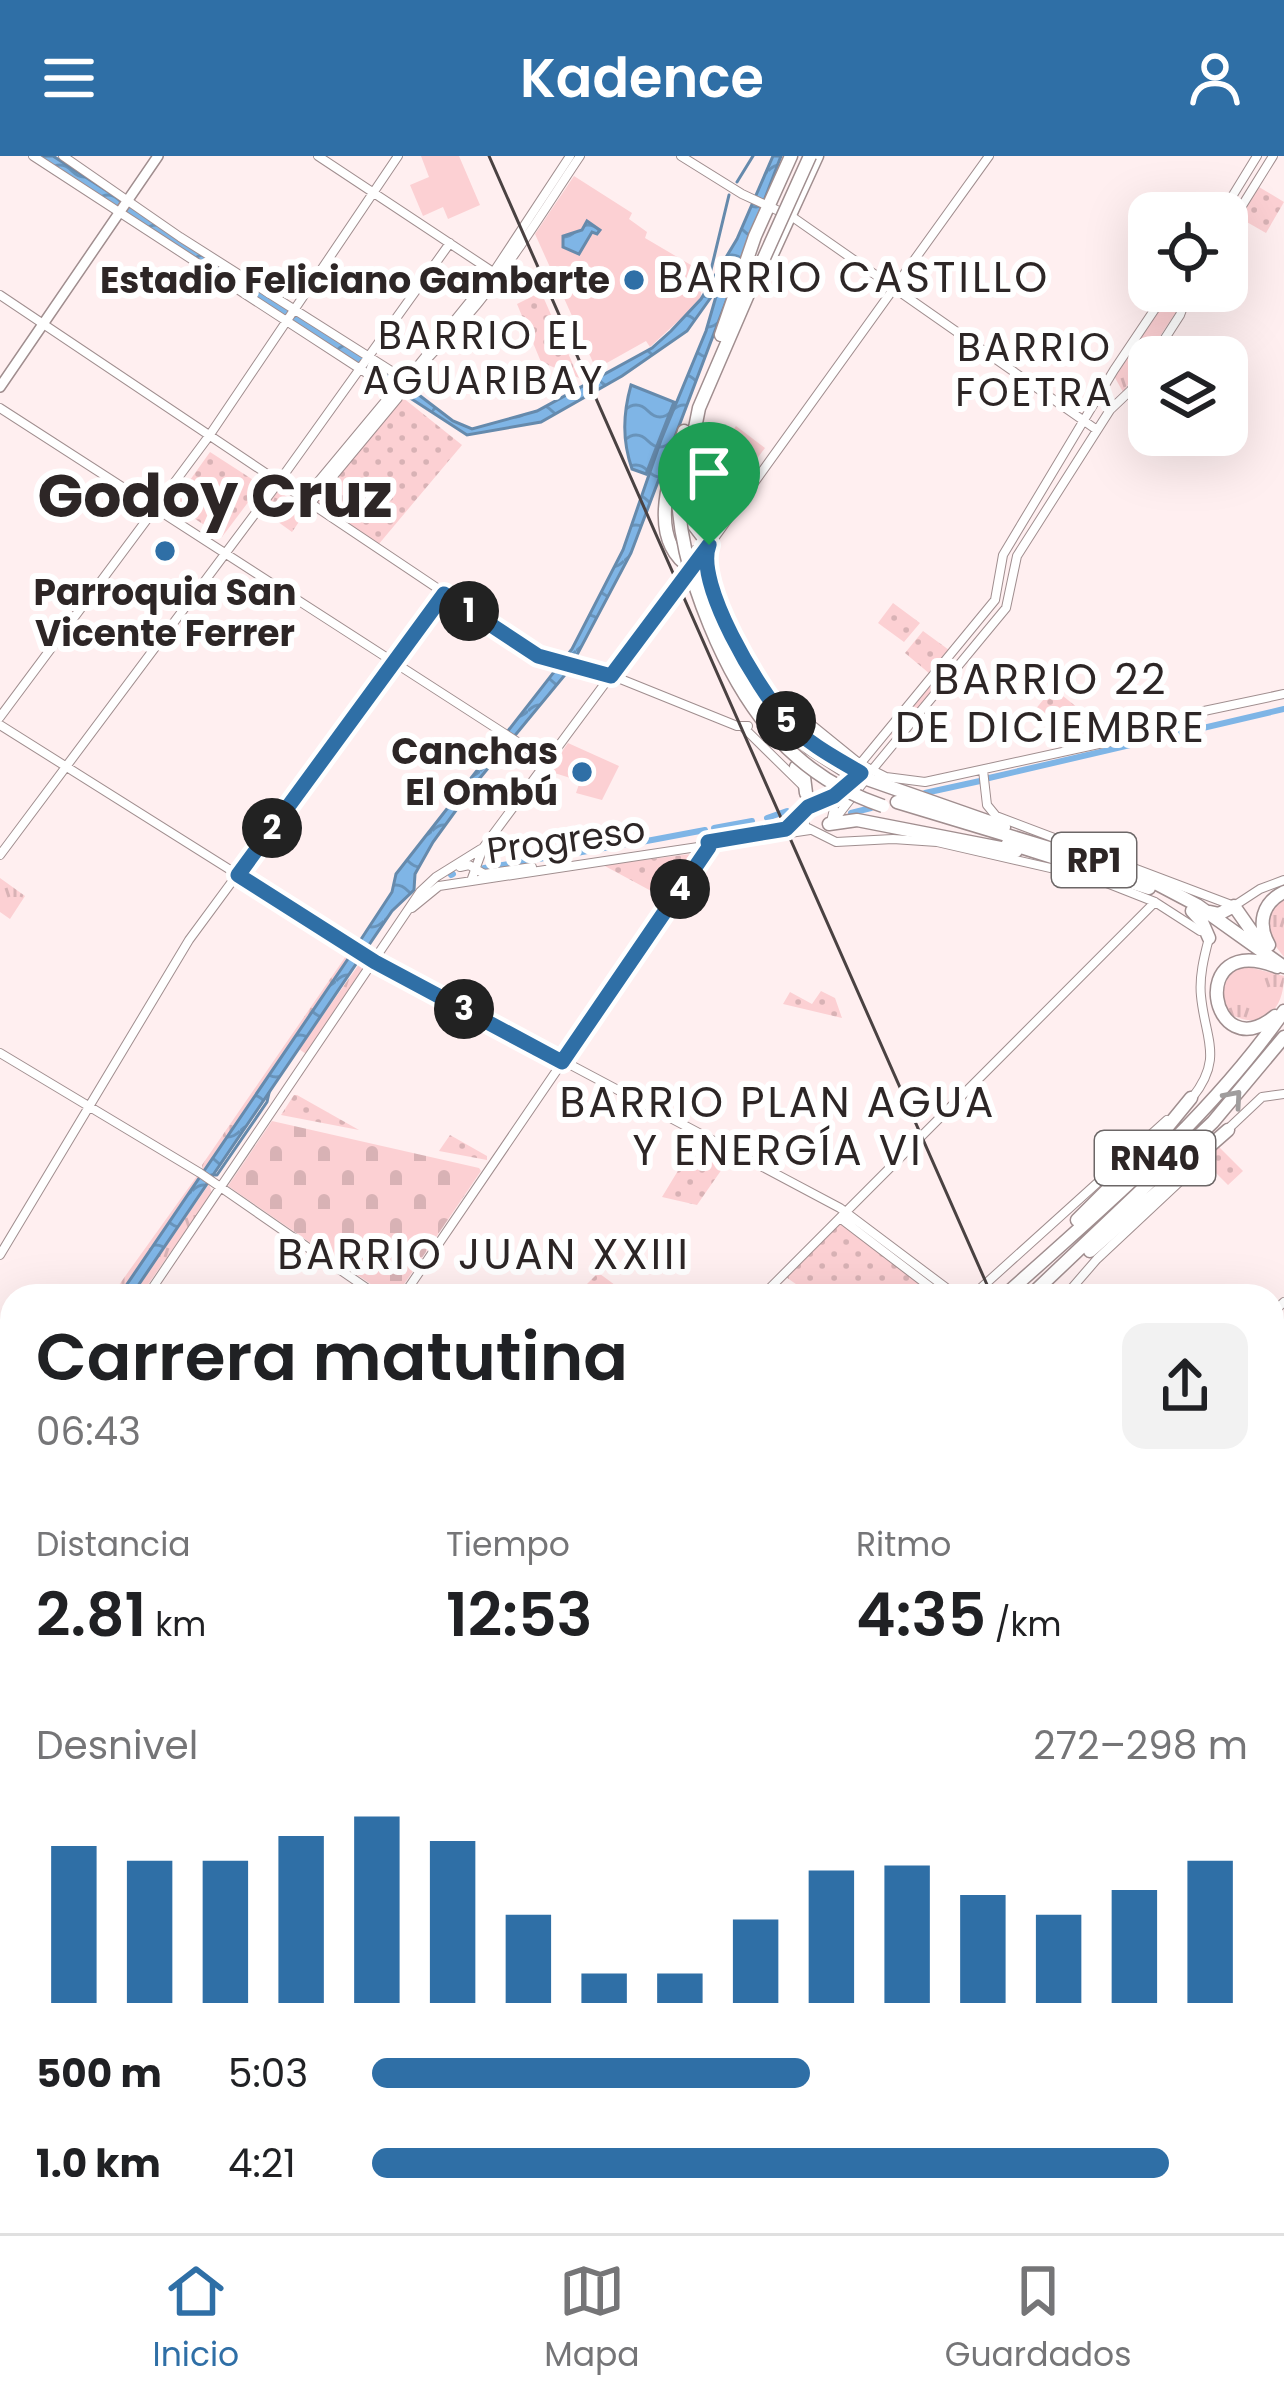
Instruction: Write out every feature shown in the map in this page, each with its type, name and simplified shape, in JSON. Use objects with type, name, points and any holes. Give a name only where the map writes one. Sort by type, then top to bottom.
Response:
[{"type":"highway","points":[[725,335],[761,203],[791,156]]},
{"type":"highway","points":[[725,335],[791,217],[809,156]]},
{"type":"highway","name":"RP1","points":[[809,156],[725,335],[689,427],[681,476],[683,551],[717,642],[760,720],[809,770],[864,799],[985,832]]},
{"type":"highway","points":[[689,427],[692,519],[704,545],[709,598]]},
{"type":"highway","points":[[689,427],[668,483],[666,517],[675,554],[687,568],[752,722],[804,777],[804,806]]},
{"type":"highway","name":"RP1","points":[[681,476],[690,543],[709,598],[768,717],[796,748],[829,773],[866,792],[1060,855],[1194,908],[1270,957]]},
{"type":"highway","points":[[735,657],[785,726],[818,754],[970,813],[1060,855]]},
{"type":"highway","points":[[829,824],[844,819],[866,821],[1060,855]]},
{"type":"highway","points":[[1283,968],[1265,938],[1262,923],[1268,903],[1284,892]]},
{"type":"highway","points":[[1194,908],[1219,914],[1234,906],[1283,968]]},
{"type":"highway","points":[[1194,908],[1204,934]]},
{"type":"highway","points":[[1283,968],[1235,963],[1222,974],[1215,994],[1223,1017],[1245,1028],[1264,1024],[1284,1008]]},
{"type":"highway","name":"RN40","points":[[1016,1284],[1199,1114],[1284,1008]]},
{"type":"highway","name":"RN40","points":[[1043,1284],[1213,1122],[1284,1037]]},
{"type":"highway","points":[[1052,1254],[1076,1221],[1155,1142],[1191,1098]]},
{"type":"highway","points":[[1049,1278],[1085,1255],[1228,1130]]},
{"type":"main road","points":[[0,387],[158,156]]},
{"type":"street","points":[[33,156],[123,207],[402,387]]},
{"type":"street","points":[[63,156],[123,207]]},
{"type":"street","points":[[318,156],[496,275]]},
{"type":"street","points":[[398,156],[208,436],[0,721],[375,962],[843,1215],[940,1284]]},
{"type":"street","points":[[496,275],[570,156]]},
{"type":"street","points":[[306,502],[398,398],[419,361],[496,275],[580,156]]},
{"type":"street","points":[[681,156],[791,217],[1097,430]]},
{"type":"street","points":[[410,909],[435,887],[469,870],[989,156]]},
{"type":"street","points":[[1235,192],[1257,156]]},
{"type":"street","points":[[1248,197],[1274,156]]},
{"type":"street","points":[[0,855],[450,244]]},
{"type":"street","points":[[0,295],[534,653],[746,726],[797,778],[804,806],[801,823],[812,830],[836,842],[892,838],[937,842],[1094,878],[1155,902],[1204,934],[1201,994],[1212,1051],[1207,1074],[1191,1098],[985,1284]]},
{"type":"street","points":[[812,830],[829,824],[996,598],[1003,555],[1154,312]]},
{"type":"street","points":[[365,363],[402,387]]},
{"type":"street","points":[[804,806],[834,796],[863,774],[1006,608],[1016,559],[1097,430],[1128,390]]},
{"type":"street","points":[[0,407],[547,761]]},
{"type":"street","points":[[704,545],[705,566],[756,680],[785,720],[863,774],[914,782],[984,775],[1163,730],[1185,715],[1284,694]]},
{"type":"street","points":[[0,1255],[189,940],[444,594]]},
{"type":"street","points":[[773,720],[802,719],[863,774]]},
{"type":"street","points":[[984,775],[989,809],[997,816],[1234,906],[1284,880]]},
{"type":"street","points":[[821,800],[834,808],[828,836],[836,842]]},
{"type":"street","name":"Progreso","points":[[709,844],[786,829],[804,806]]},
{"type":"street","name":"Progreso","points":[[469,870],[812,830]]},
{"type":"street","points":[[411,1284],[709,844]]},
{"type":"street","points":[[153,1284],[211,1181],[375,962],[420,892],[443,872],[469,870]]},
{"type":"street","points":[[774,1284],[1155,902]]},
{"type":"street","points":[[0,1053],[211,1181],[361,1284]]},
{"type":"street","points":[[1077,1284],[1262,1097],[1284,1094]]},
{"type":"street","points":[[843,1215],[927,1284]]},
{"type":"street","points":[[991,1277],[996,1284]]},
{"type":"green space","points":[[421,156],[459,156],[480,205],[448,219],[443,207],[423,216],[410,185],[429,177]]},
{"type":"green space","points":[[574,176],[632,213],[629,219],[647,232],[645,238],[696,268],[690,284],[701,292],[701,300],[650,347],[646,341],[596,369],[535,234]]},
{"type":"green space","points":[[1259,187],[1284,202],[1266,233],[1248,223],[1248,203]]},
{"type":"green space","points":[[541,292],[579,378],[541,362],[517,304]]},
{"type":"green space","points":[[1158,312],[1176,312],[1160,336],[1142,336]]},
{"type":"green space","points":[[1128,356],[1128,384],[1123,392],[1114,376]]},
{"type":"green space","points":[[402,397],[462,445],[378,545],[314,503]]},
{"type":"green space","points":[[736,426],[765,448],[728,497],[699,476]]},
{"type":"green space","points":[[210,452],[261,485],[222,537],[173,504]]},
{"type":"green space","points":[[278,491],[307,510],[292,532],[263,511]]},
{"type":"green space","points":[[893,603],[920,623],[904,642],[878,623]]},
{"type":"green space","points":[[923,631],[949,650],[930,674],[905,653]]},
{"type":"green space","points":[[949,661],[954,665],[897,735],[891,735]]},
{"type":"green space","points":[[1053,688],[1099,725],[1102,738],[1063,747],[1058,731],[1034,711]]},
{"type":"green space","name":"Canchas El Ombú","points":[[568,743],[619,766],[602,800],[576,793],[580,781],[548,771]]},
{"type":"green space","points":[[699,853],[666,899],[603,865]]},
{"type":"green space","points":[[0,878],[25,896],[10,919],[0,912]]},
{"type":"green space","points":[[1284,898],[1284,957],[1267,935],[1269,910]]},
{"type":"green space","points":[[352,953],[203,1173],[202,1165]]},
{"type":"green space","points":[[362,960],[364,970],[306,1054],[299,1049]]},
{"type":"green space","points":[[1241,965],[1284,976],[1279,1002],[1265,1017],[1246,1020],[1222,1009],[1223,976]]},
{"type":"green space","points":[[821,991],[835,998],[842,1018],[783,1004],[790,992],[812,1004]]},
{"type":"green space","points":[[297,1095],[359,1130],[281,1115]]},
{"type":"green space","points":[[272,1121],[481,1171],[404,1284],[371,1284],[228,1186]]},
{"type":"green space","points":[[450,1135],[487,1156],[487,1160],[439,1151]]},
{"type":"green space","points":[[696,1141],[729,1159],[697,1205],[662,1197]]},
{"type":"green space","points":[[1219,1147],[1243,1171],[1228,1185],[1204,1161]]},
{"type":"green space","points":[[197,1176],[200,1178],[127,1284],[120,1284]]},
{"type":"green space","points":[[209,1184],[212,1193],[148,1284],[139,1284]]},
{"type":"green space","points":[[840,1218],[926,1284],[796,1284],[783,1275]]},
{"type":"green space","points":[[598,1273],[613,1284],[587,1284]]},
{"type":"water","points":[[38,156],[53,156],[398,379],[453,421],[472,429],[537,411],[652,348],[701,299],[737,239],[773,156],[781,156],[631,553],[569,670],[433,842],[415,874],[414,890],[392,911],[139,1284],[127,1284],[392,892],[396,874],[572,649],[623,550],[719,286],[687,331],[622,376],[541,422],[467,435]]},
{"type":"water","points":[[587,221],[600,230],[592,232],[579,254],[563,247],[563,236],[582,230]]},
{"type":"water","points":[[631,385],[674,402],[646,474],[632,469],[626,448]]},
{"type":"waterway","points":[[737,182],[753,156]]},
{"type":"waterway","points":[[718,284],[710,274],[729,195]]},
{"type":"waterway","points":[[989,778],[1284,709]]},
{"type":"waterway","points":[[925,793],[980,781]]},
{"type":"waterway","points":[[817,806],[823,807]]},
{"type":"waterway","points":[[795,809],[799,808]]},
{"type":"waterway","points":[[851,813],[871,808]]},
{"type":"waterway","points":[[767,818],[787,811]]},
{"type":"waterway","points":[[714,828],[752,821]]},
{"type":"waterway","points":[[636,843],[705,830]]},
{"type":"waterway","points":[[571,854],[626,844]]},
{"type":"waterway","points":[[484,868],[563,855]]},
{"type":"waterway","points":[[211,1175],[217,1175],[269,1093]]},
{"type":"tram line","points":[[489,156],[987,1284]]},
{"type":"place","name":"Estadio Feliciano Gambarte","points":[[634,280]]},
{"type":"place","name":"Parroquia San Vicente Ferrer","points":[[165,551]]},
{"type":"place","name":"Canchas El Ombú","points":[[582,772]]},
{"type":"district","name":"BARRIO CASTILLO","points":[[854,277]]},
{"type":"district","name":"BARRIO EL AGUARIBAY","points":[[484,358]]},
{"type":"district","name":"BARRIO FOETRA","points":[[1035,370]]},
{"type":"district","name":"Godoy Cruz","points":[[215,496]]},
{"type":"district","name":"BARRIO 22 DE DICIEMBRE","points":[[1051,703]]},
{"type":"district","name":"BARRIO PLAN AGUA Y ENERGÍA VI","points":[[778,1126]]},
{"type":"district","name":"BARRIO JUAN XXIII","points":[[484,1254]]},
{"type":"route","points":[[709,545],[706,571],[756,680],[797,731],[861,773],[834,796],[808,807],[786,829],[708,842],[562,1062],[375,962],[238,875],[444,594],[538,656],[611,676],[709,545]]}]
